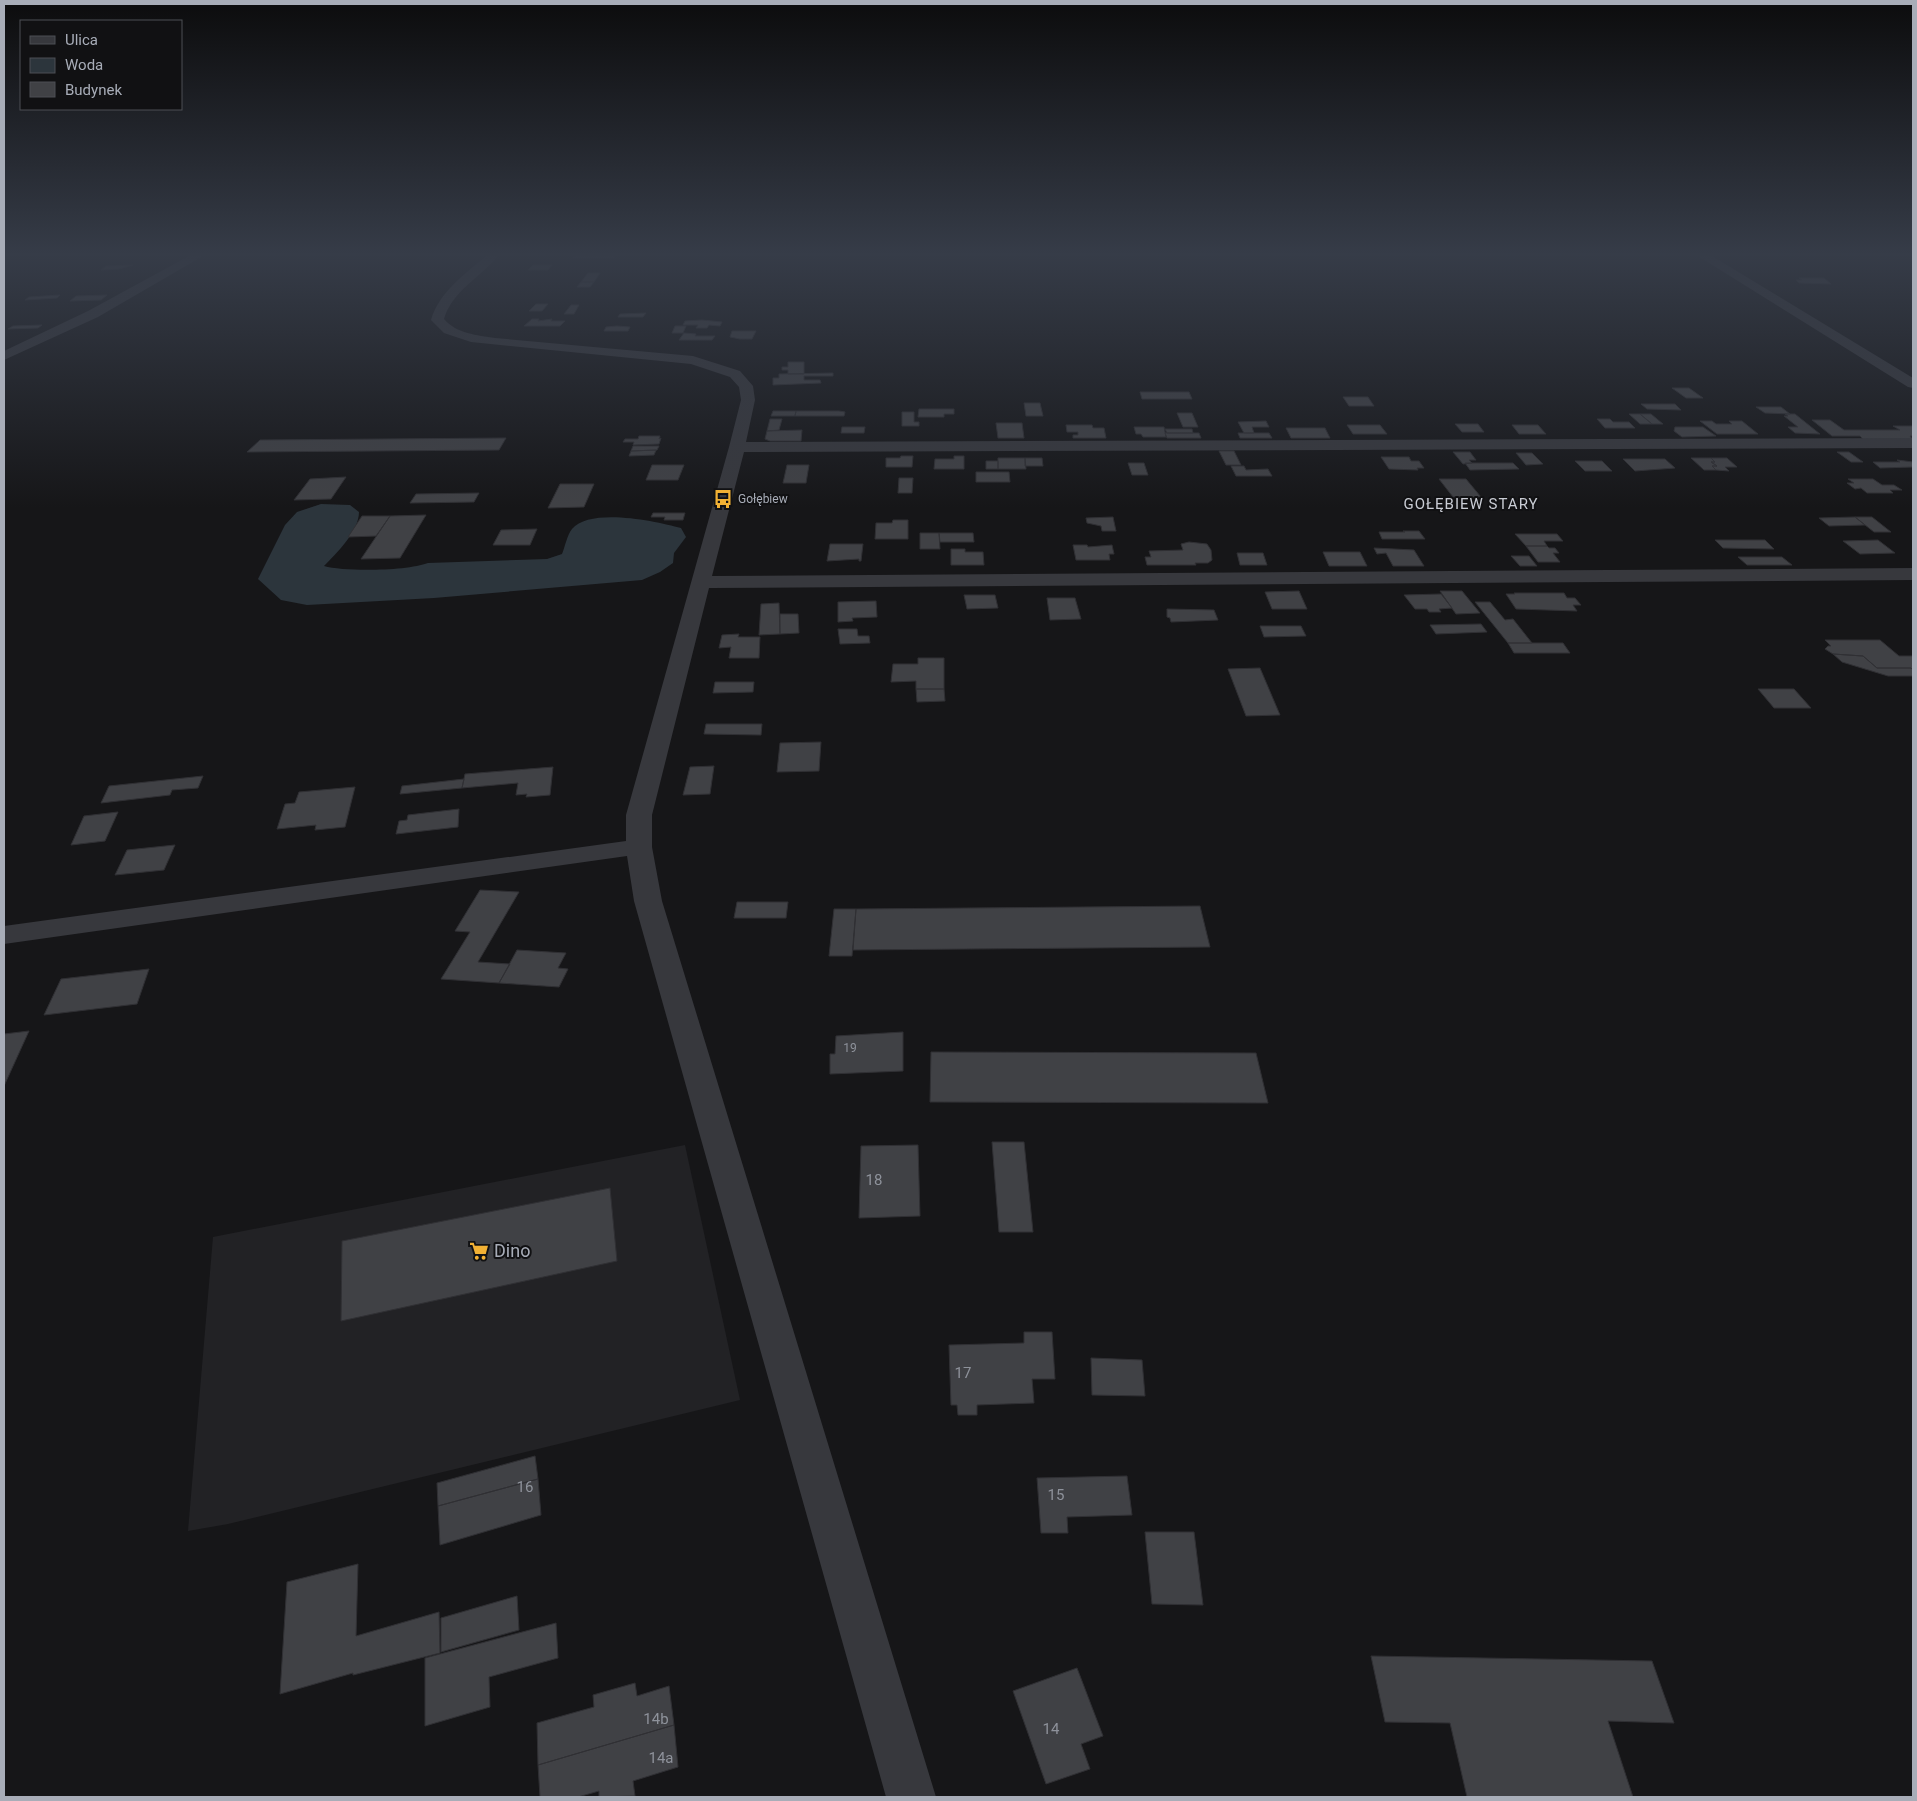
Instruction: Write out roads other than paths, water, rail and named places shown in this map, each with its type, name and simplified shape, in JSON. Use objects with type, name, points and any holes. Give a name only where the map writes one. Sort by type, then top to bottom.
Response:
[{"type":"street","points":[[4,356],[38,340]]},
{"type":"street","points":[[483,340],[693,360],[735,374],[746,386],[748,400],[737,446],[646,783],[640,815],[639,847],[648,901],[911,1797]]},
{"type":"street","points":[[1843,340],[1913,384]]},
{"type":"street","points":[[737,446],[1913,443]]},
{"type":"street","points":[[701,582],[1913,574]]},
{"type":"street","points":[[4,935],[639,847]]},
{"type":"water","points":[[321,504],[350,505],[359,512],[351,534],[324,566],[334,568],[376,570],[406,568],[428,563],[547,559],[562,554],[570,532],[581,522],[608,517],[640,519],[670,525],[681,528],[686,537],[674,553],[673,563],[660,572],[642,580],[434,598],[307,605],[281,600],[258,579],[285,525],[297,512]]},
{"type":"place","name":"Gołębiew","points":[[723,499]]},
{"type":"place","name":"Dino","points":[[479,1251]]},
{"type":"district","name":"GOŁĘBIEW STARY","points":[[1471,504]]}]
